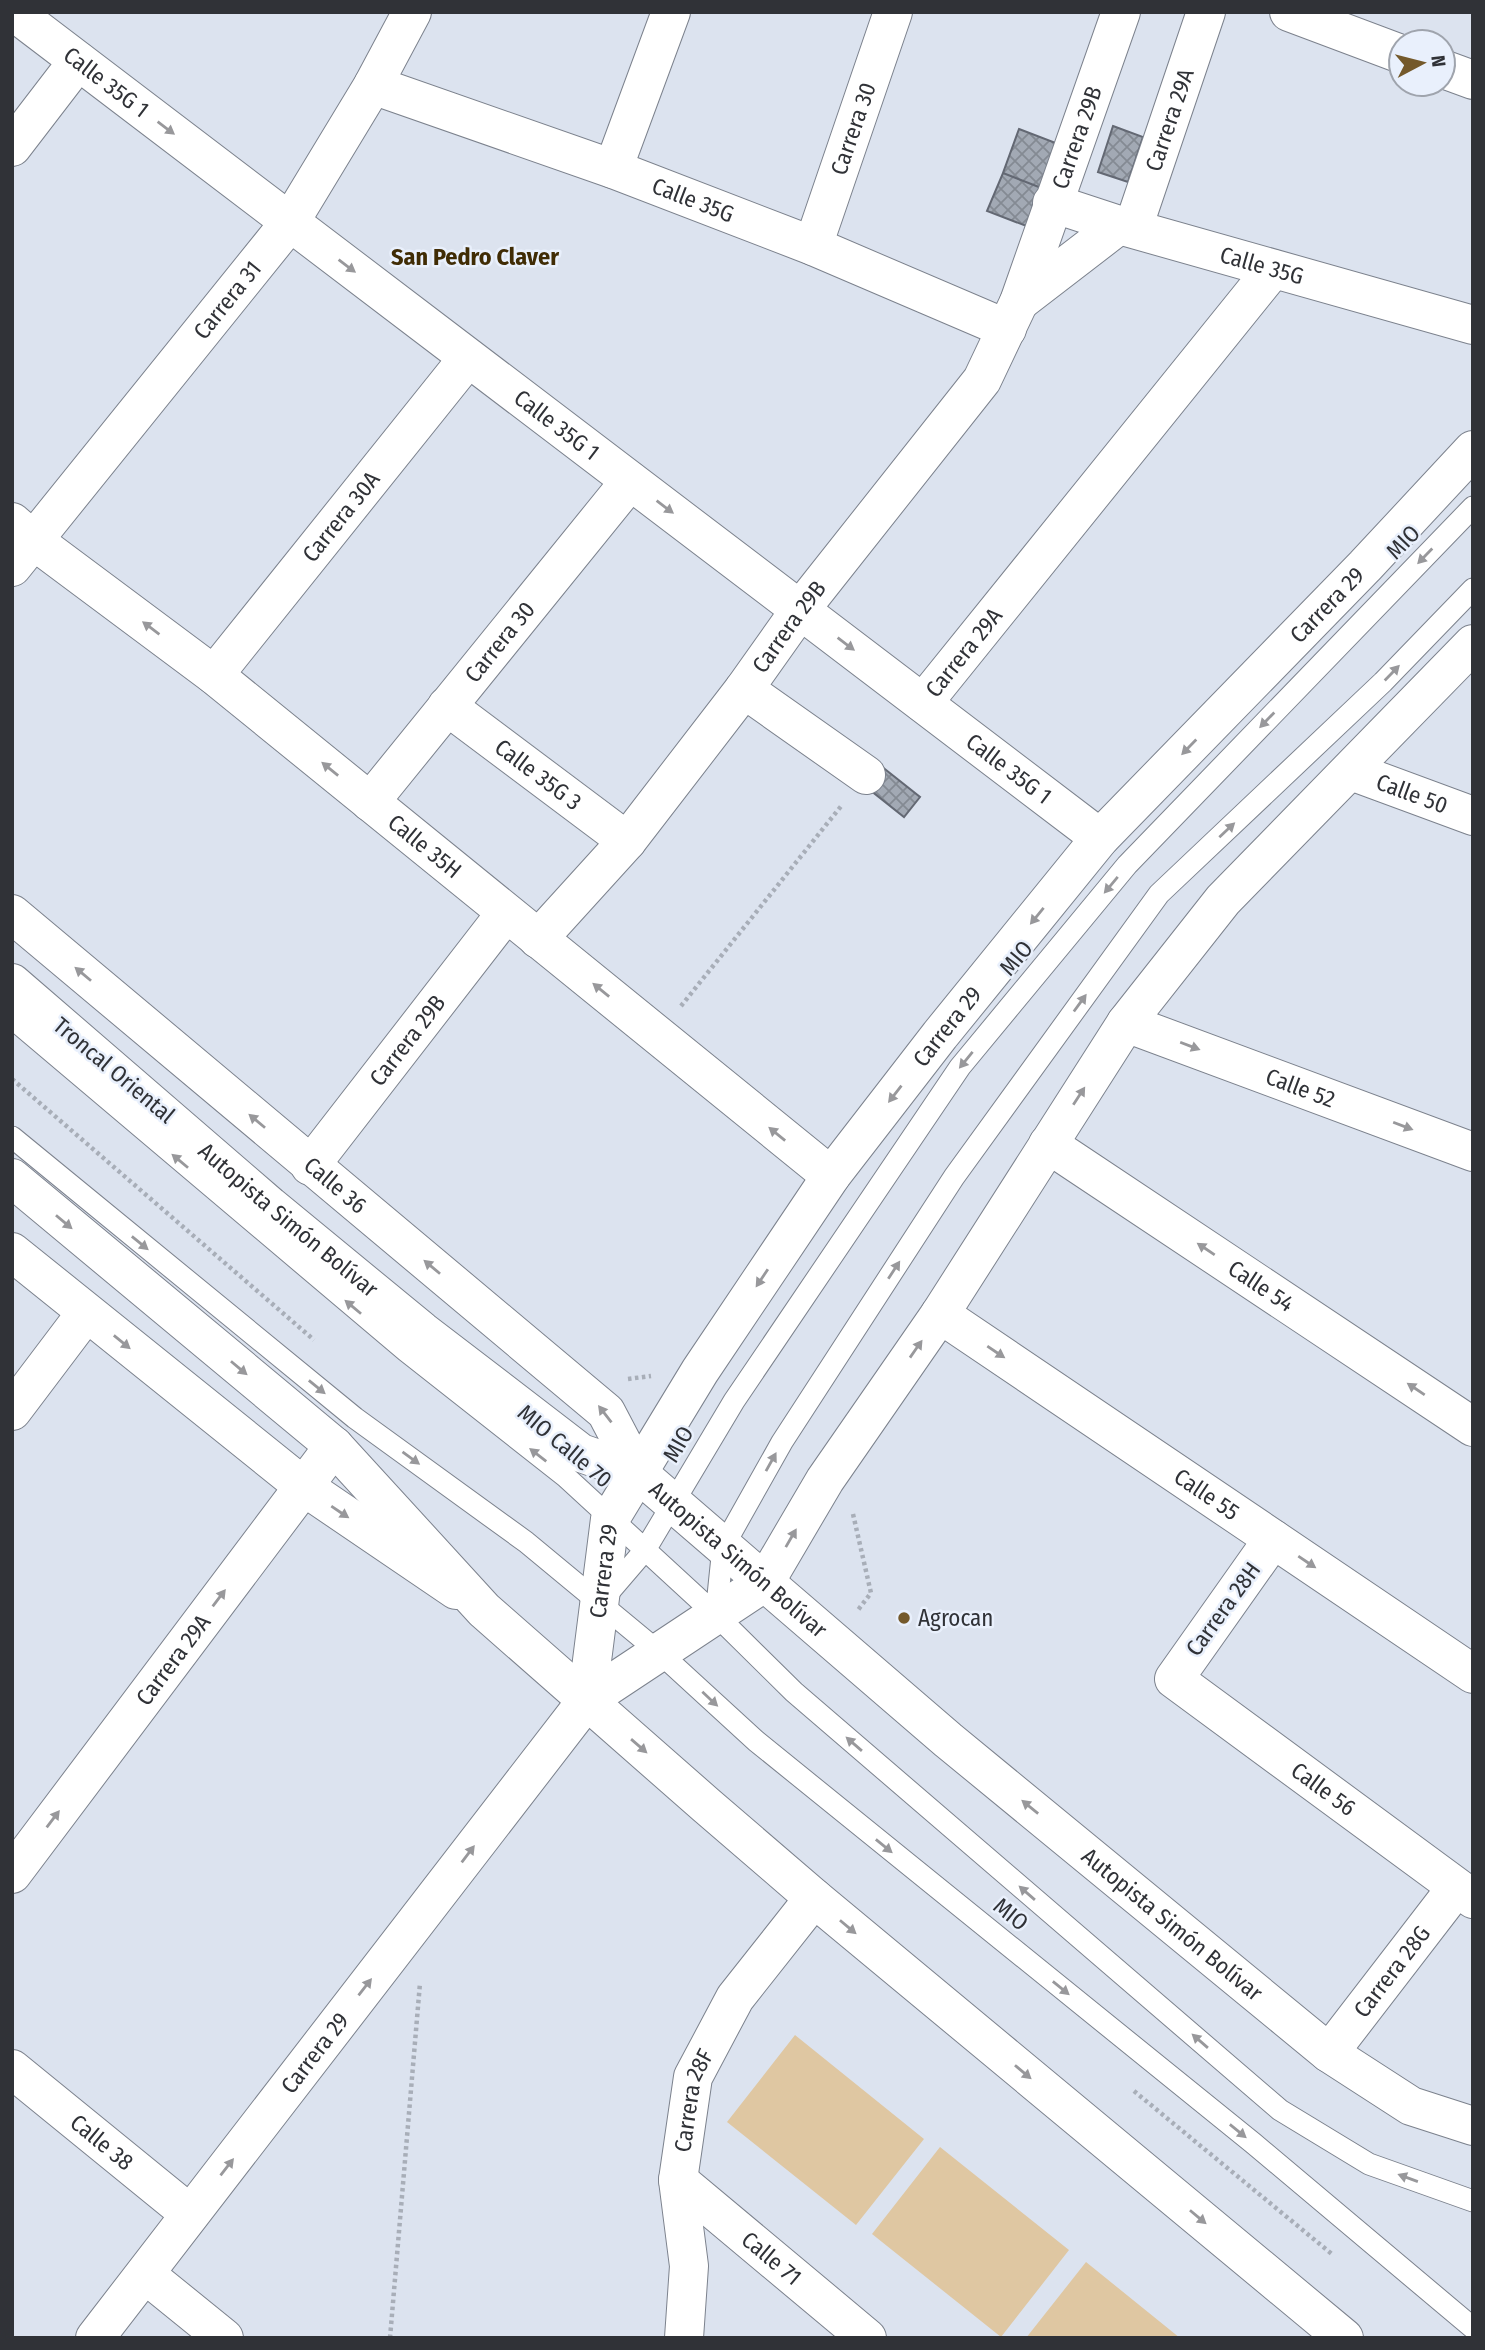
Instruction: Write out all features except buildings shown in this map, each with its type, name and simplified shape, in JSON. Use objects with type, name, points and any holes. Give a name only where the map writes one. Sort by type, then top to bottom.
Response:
[{"type":"main road","name":"Calle 35G 1","points":[[14,12],[1100,838]]},
{"type":"main road","name":"Carrera 31","points":[[19,543],[289,222],[373,85],[412,12]]},
{"type":"main road","points":[[613,169],[671,12]]},
{"type":"main road","name":"Carrera 30","points":[[813,246],[893,12]]},
{"type":"main road","name":"Carrera 29B","points":[[538,939],[627,841],[744,689],[800,610],[982,380],[1013,316],[1121,12]]},
{"type":"main road","name":"Carrera 29A","points":[[1126,226],[1206,12]]},
{"type":"main road","points":[[1289,12],[1387,49]]},
{"type":"main road","points":[[12,147],[78,61]]},
{"type":"main road","name":"Calle 35G","points":[[373,85],[613,169],[813,246],[1013,316]]},
{"type":"main road","name":"Calle 35G","points":[[1052,203],[1473,325]]},
{"type":"main road","name":"Carrera 29B","points":[[1013,316],[1126,226]]},
{"type":"main road","name":"Carrera 29A","points":[[923,704],[1273,269]]},
{"type":"main road","name":"Carrera 30A","points":[[214,675],[468,358]]},
{"type":"main road","name":"Carrera 29","points":[[587,1700],[610,1519],[700,1371],[831,1176],[940,1035],[1100,838],[1365,566],[1473,450]]},
{"type":"main road","name":"Carrera 30","points":[[370,802],[630,481]]},
{"type":"main road","name":"Calle 35H","points":[[19,543],[214,675],[831,1176]]},
{"type":"main road","name":"Carrera 29","points":[[95,2338],[587,1700],[765,1583],[825,1480],[940,1314],[1126,1023],[1223,900],[1473,644]]},
{"type":"main road","points":[[744,689],[866,775]]},
{"type":"main road","name":"Calle 35G 3","points":[[447,706],[627,841]]},
{"type":"main road","name":"Calle 50","points":[[1351,771],[1473,816]]},
{"type":"main road","name":"Carrera 29B","points":[[310,1166],[506,913]]},
{"type":"main road","name":"Calle 36","points":[[12,914],[606,1412],[638,1473]]},
{"type":"main road","name":"Autopista Simón Bolívar","points":[[12,983],[270,1206],[422,1331],[581,1453],[638,1473],[948,1740],[1329,2053],[1411,2106],[1473,2126]]},
{"type":"main road","name":"Calle 52","points":[[1126,1023],[1473,1153]]},
{"type":"main road","name":"Calle 54","points":[[1048,1144],[1473,1427]]},
{"type":"main road","points":[[12,1178],[345,1432],[484,1610]]},
{"type":"main road","points":[[12,1252],[303,1486],[484,1610],[814,1898],[1344,2338]]},
{"type":"main road","points":[[12,1411],[86,1313]]},
{"type":"main road","name":"Calle 55","points":[[940,1314],[1473,1674]]},
{"type":"main road","name":"Carrera 29A","points":[[12,1874],[345,1432]]},
{"type":"main road","name":"Carrera 28H","points":[[1174,1679],[1273,1539]]},
{"type":"main road","name":"Calle 56","points":[[1174,1679],[1464,1894]]},
{"type":"main road","name":"Carrera 28G","points":[[1329,2053],[1464,1894]]},
{"type":"main road","name":"Carrera 28F","points":[[684,2338],[689,2266],[678,2180],[693,2077],[735,1998],[814,1898]]},
{"type":"main road","name":"Calle 38","points":[[12,2069],[190,2214]]},
{"type":"main road","name":"Calle 71","points":[[678,2180],[867,2338]]},
{"type":"main road","points":[[689,2266],[700,2338]]},
{"type":"main road","points":[[145,2274],[224,2338]]},
{"type":"lane","name":"MIO","points":[[1473,507],[1127,865],[960,1067],[734,1401],[645,1550],[600,1602],[756,1741],[1295,2177],[1473,2328]]},
{"type":"lane","points":[[716,1615],[723,1547],[782,1442],[954,1177],[1159,894],[1383,682],[1473,589]]},
{"type":"lane","name":"Troncal Oriental","points":[[12,1018],[406,1351]]},
{"type":"lane","points":[[12,1137],[345,1432],[526,1542],[600,1602]]},
{"type":"lane","name":"MIO Calle 70","points":[[406,1351],[566,1477],[716,1615]]},
{"type":"lane","name":"MIO","points":[[716,1615],[825,1718],[1280,2110],[1369,2164],[1473,2201]]},
{"type":"path","points":[[657,1036],[866,775]]},
{"type":"path","points":[[12,1079],[323,1348]]},
{"type":"path","points":[[390,2338],[420,1977]]},
{"type":"shaded area","points":[[795,2035],[924,2139],[856,2225],[727,2122]]},
{"type":"shaded area","points":[[940,2147],[1069,2250],[1001,2337],[872,2234]]},
{"type":"shaded area","points":[[1086,2262],[1180,2338],[1026,2338]]},
{"type":"place","name":"Agrocan","points":[[904,1618]]},
{"type":"district","name":"San Pedro Claver","points":[[475,257]]}]
